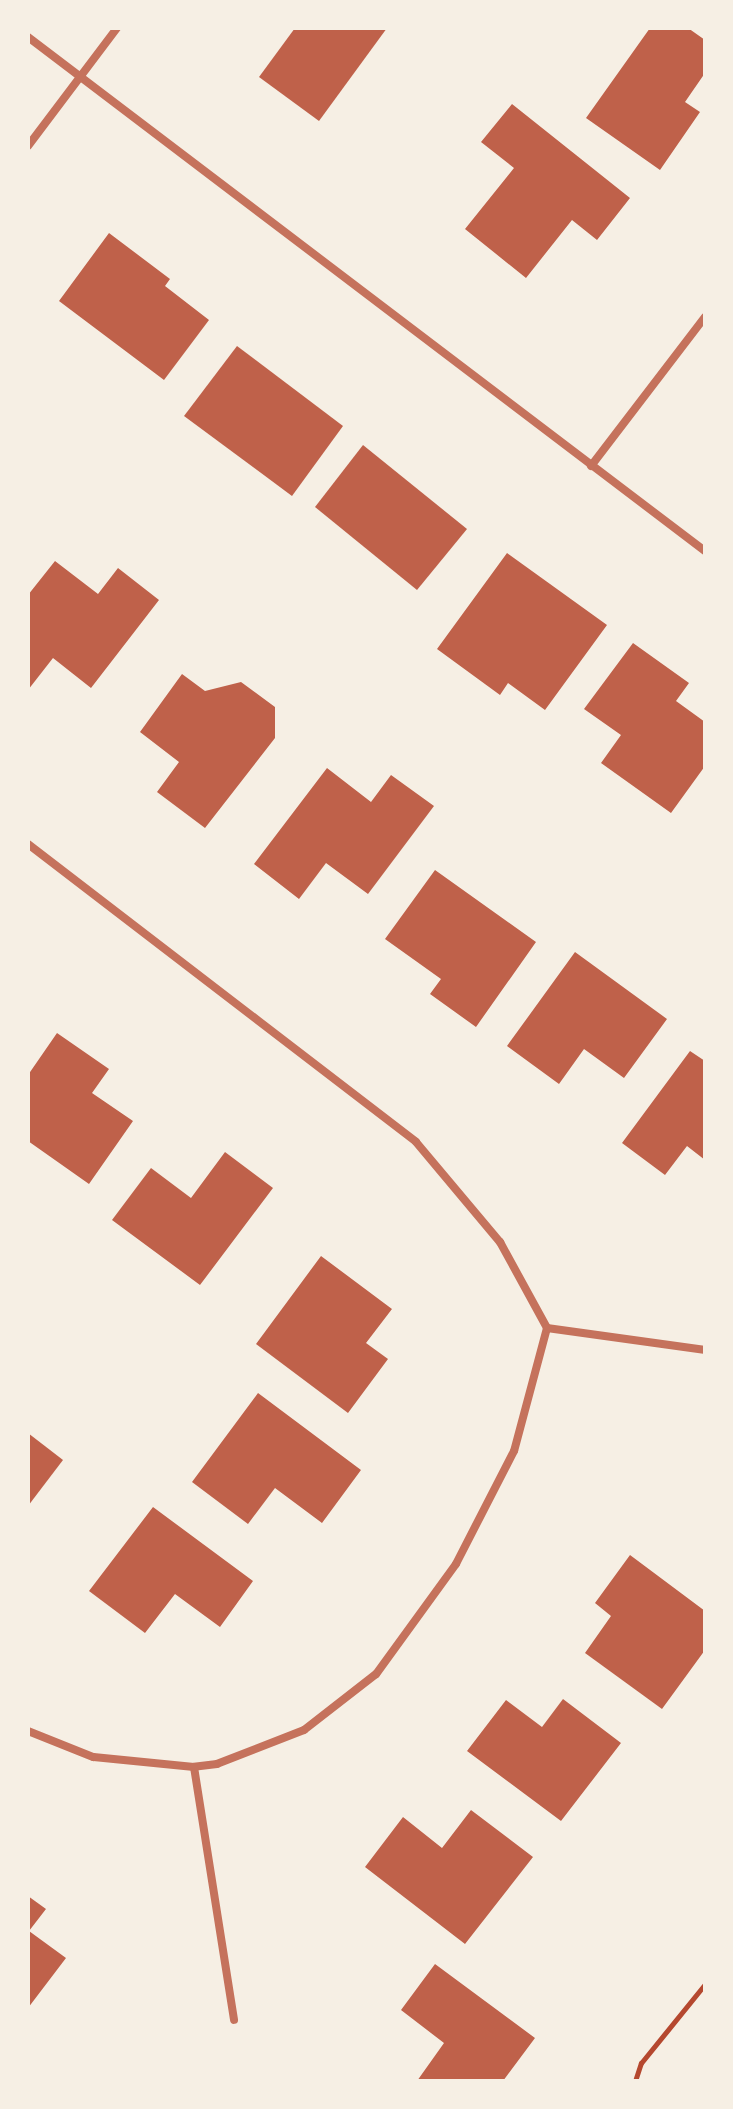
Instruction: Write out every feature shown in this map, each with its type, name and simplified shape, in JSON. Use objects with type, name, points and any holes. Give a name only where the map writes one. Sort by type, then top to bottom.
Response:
[{"type":"street","points":[[28,146],[117,28]]},
{"type":"street","points":[[28,37],[705,551]]},
{"type":"street","points":[[591,466],[705,317]]},
{"type":"street","points":[[28,844],[416,1142],[500,1242],[547,1328],[514,1451],[456,1564],[376,1674],[304,1730],[217,1764],[194,1767],[93,1757],[28,1731]]},
{"type":"street","points":[[547,1328],[705,1350]]},
{"type":"street","points":[[194,1767],[234,2020]]},
{"type":"path","points":[[635,2081],[641,2063],[705,1984]]},
{"type":"building","points":[[295,28],[387,28],[319,121],[259,77]]},
{"type":"building","points":[[650,28],[688,28],[705,40],[705,73],[685,102],[700,112],[660,170],[586,118]]},
{"type":"building","points":[[512,104],[630,198],[597,240],[572,220],[526,278],[465,229],[514,168],[481,142]]},
{"type":"building","points":[[109,233],[170,279],[165,286],[209,320],[164,380],[59,301]]},
{"type":"building","points":[[237,346],[343,426],[292,496],[184,416]]},
{"type":"building","points":[[363,445],[467,529],[417,590],[315,507]]},
{"type":"building","points":[[507,553],[607,625],[545,710],[508,683],[500,695],[437,649]]},
{"type":"building","points":[[55,561],[98,594],[118,568],[159,600],[91,688],[53,658],[28,690],[28,595]]},
{"type":"building","points":[[633,643],[689,683],[676,701],[705,722],[705,766],[671,813],[601,763],[621,735],[584,709]]},
{"type":"building","points":[[182,674],[205,691],[241,682],[275,707],[275,738],[205,828],[157,792],[179,762],[140,732]]},
{"type":"building","points":[[327,768],[371,802],[391,775],[434,806],[368,894],[326,863],[299,899],[254,864]]},
{"type":"building","points":[[435,870],[536,942],[476,1027],[430,994],[441,979],[385,939]]},
{"type":"building","points":[[575,952],[667,1019],[624,1078],[584,1049],[559,1084],[507,1046]]},
{"type":"building","points":[[57,1033],[109,1069],[92,1093],[133,1121],[89,1184],[28,1141],[28,1075]]},
{"type":"building","points":[[690,1051],[705,1061],[705,1160],[687,1146],[665,1175],[622,1143]]},
{"type":"building","points":[[225,1152],[273,1188],[200,1285],[112,1220],[151,1168],[191,1198]]},
{"type":"building","points":[[321,1256],[392,1309],[366,1343],[388,1359],[348,1413],[256,1344]]},
{"type":"building","points":[[258,1393],[361,1470],[322,1523],[275,1488],[248,1524],[192,1482]]},
{"type":"building","points":[[28,1433],[63,1460],[28,1506]]},
{"type":"building","points":[[153,1507],[253,1581],[220,1627],[175,1594],[145,1633],[89,1591]]},
{"type":"building","points":[[630,1555],[705,1611],[705,1650],[662,1709],[585,1653],[611,1616],[595,1603]]},
{"type":"building","points":[[563,1699],[621,1743],[561,1821],[467,1751],[506,1700],[542,1727]]},
{"type":"building","points":[[471,1810],[533,1857],[465,1944],[365,1867],[403,1817],[442,1848]]},
{"type":"building","points":[[28,1896],[46,1909],[29,1931],[66,1958],[28,2008]]},
{"type":"building","points":[[435,1964],[535,2038],[503,2081],[417,2081],[444,2043],[401,2010]]}]
